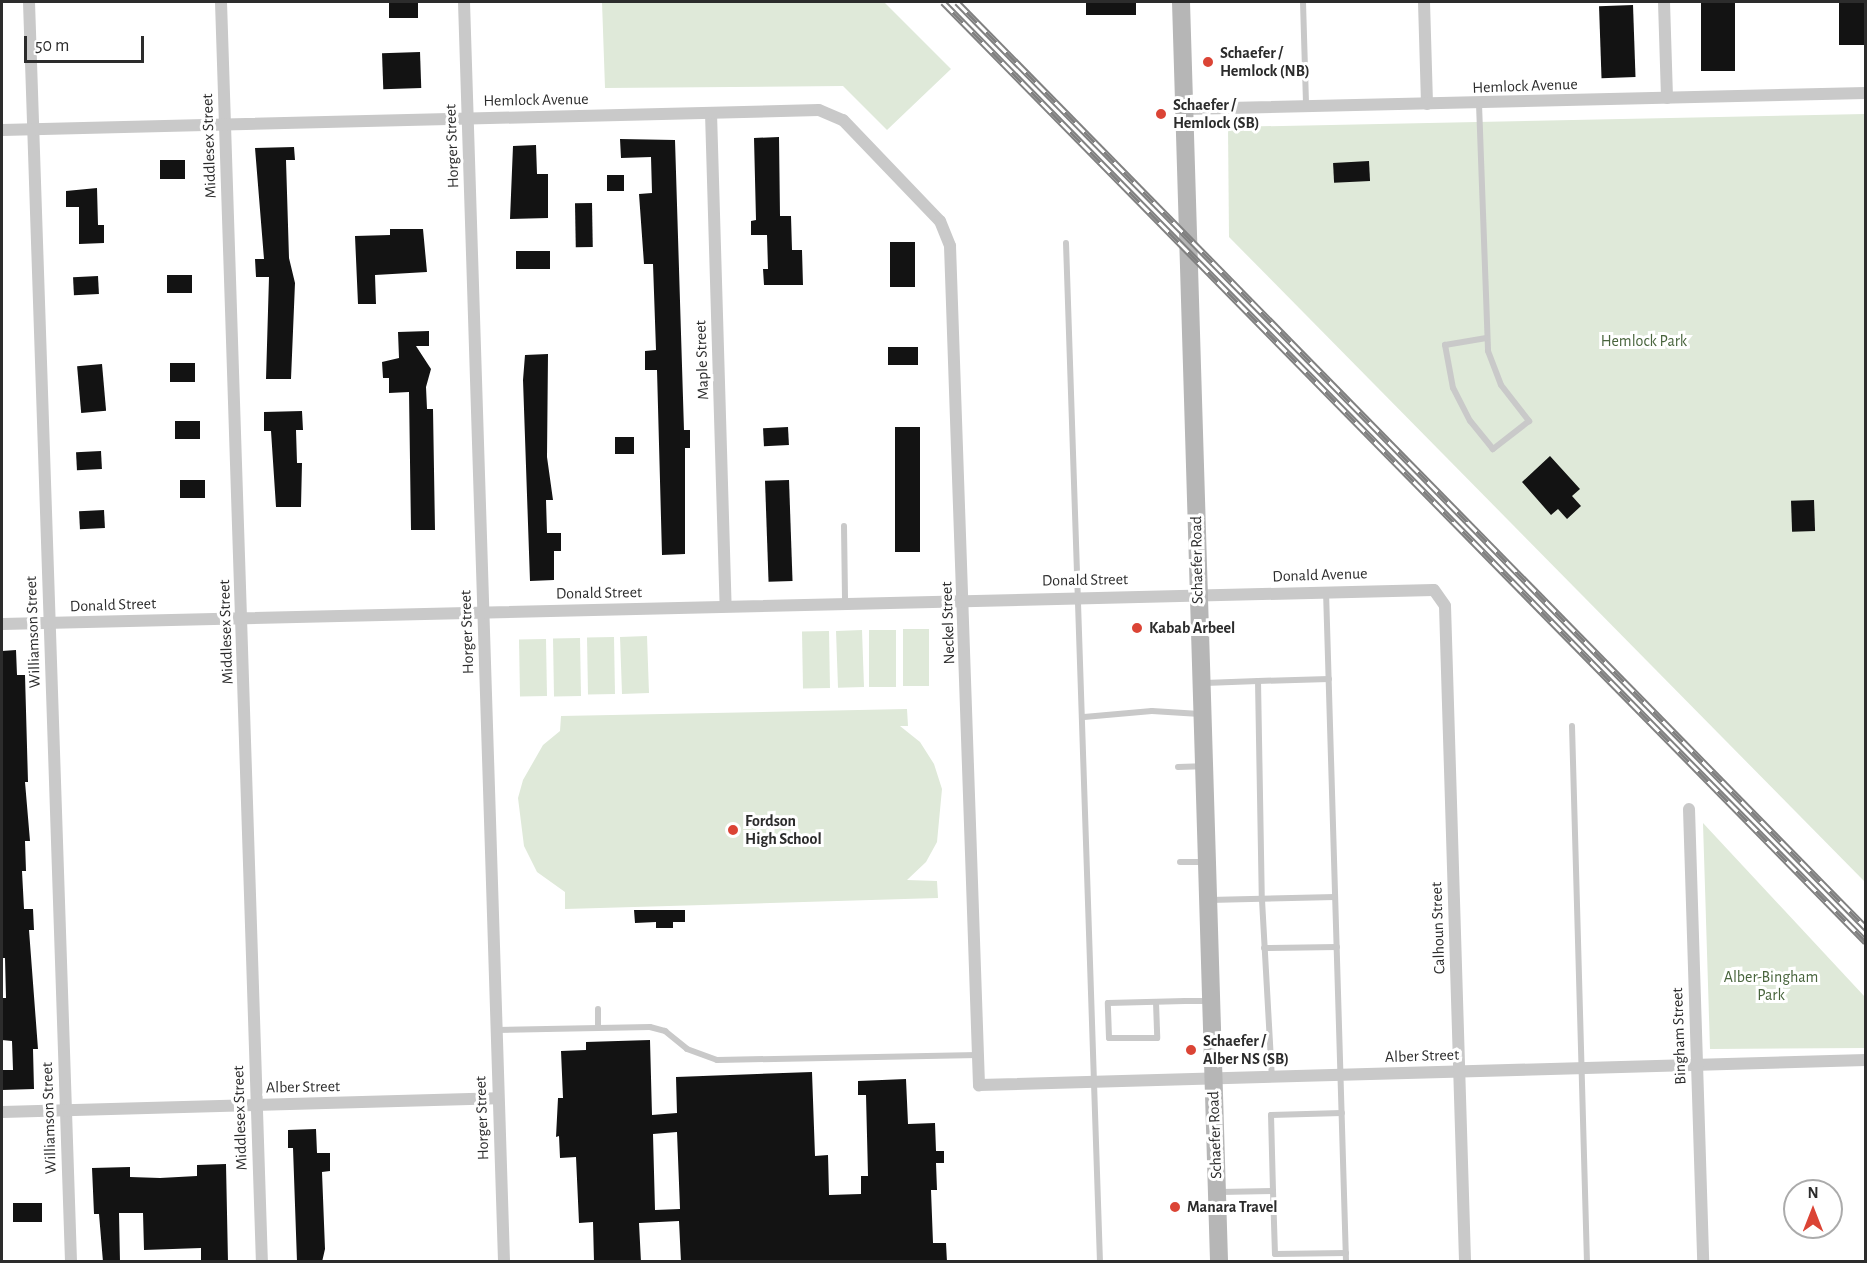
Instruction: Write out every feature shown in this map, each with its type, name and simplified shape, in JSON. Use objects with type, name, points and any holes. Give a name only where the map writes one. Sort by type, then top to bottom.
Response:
[{"type":"main road","name":"Schaefer Road","points":[[1181,2],[1219,1262]]},
{"type":"street","name":"Williamson Street","points":[[29,2],[71,1262]]},
{"type":"street","name":"Middlesex Street","points":[[221,2],[242,617],[255,1104],[262,1262]]},
{"type":"street","name":"Horger Street","points":[[464,2],[504,1262]]},
{"type":"street","points":[[1424,2],[1427,104]]},
{"type":"street","points":[[1664,2],[1667,98]]},
{"type":"street","name":"Hemlock Avenue","points":[[1186,109],[1479,104],[1866,93]]},
{"type":"street","name":"Hemlock Avenue","points":[[2,130],[827,111],[843,120],[900,179]]},
{"type":"street","name":"Maple Street","points":[[711,113],[726,606]]},
{"type":"street","name":"Neckel Street","points":[[900,179],[940,221],[950,246],[979,1085]]},
{"type":"street","name":"Donald Avenue","points":[[1198,595],[1426,589],[1441,596]]},
{"type":"street","name":"Donald Street","points":[[2,624],[1198,595]]},
{"type":"street","name":"Calhoun Street","points":[[1441,596],[1445,606],[1465,1262]]},
{"type":"street","name":"Bingham Street","points":[[1689,810],[1703,1262]]},
{"type":"street","name":"Alber Street","points":[[979,1085],[1866,1060]]},
{"type":"street","name":"Alber Street","points":[[2,1112],[497,1098]]},
{"type":"lane","points":[[1303,2],[1306,106]]},
{"type":"lane","points":[[1479,104],[1486,338],[1501,385],[1529,421],[1493,449],[1470,421],[1453,388],[1445,345],[1486,338]]},
{"type":"lane","points":[[1066,243],[1084,717],[1100,1262]]},
{"type":"lane","points":[[844,526],[844,603]]},
{"type":"lane","points":[[1326,591],[1346,1262]]},
{"type":"lane","points":[[1200,683],[1329,679]]},
{"type":"lane","points":[[1258,681],[1262,900],[1272,1077]]},
{"type":"lane","points":[[1084,717],[1152,711],[1201,714]]},
{"type":"lane","points":[[1572,726],[1587,1262]]},
{"type":"lane","points":[[1178,767],[1205,766]]},
{"type":"lane","points":[[1180,862],[1208,862]]},
{"type":"lane","points":[[1209,900],[1335,897]]},
{"type":"lane","points":[[1264,948],[1337,946]]},
{"type":"lane","points":[[1156,1002],[1157,1038],[1109,1038],[1108,1003],[1156,1002],[1211,1001]]},
{"type":"lane","points":[[598,1009],[598,1028]]},
{"type":"lane","points":[[495,1030],[650,1027],[665,1031],[687,1048],[717,1060],[978,1055]]},
{"type":"lane","points":[[1342,1113],[1271,1115],[1273,1191],[1275,1254],[1346,1253]]},
{"type":"lane","points":[[1216,1192],[1273,1191]]},
{"type":"green space","points":[[602,2],[884,2],[951,69],[887,130],[843,86],[605,88]]},
{"type":"green space","name":"Hemlock Park","points":[[1865,114],[1865,882],[1229,237],[1228,127]]},
{"type":"green space","points":[[903,629],[929,629],[929,686],[903,686]]},
{"type":"green space","points":[[862,630],[864,687],[838,688],[836,631]]},
{"type":"green space","points":[[869,630],[896,630],[896,687],[869,687]]},
{"type":"green space","points":[[802,631],[829,631],[830,688],[803,688]]},
{"type":"green space","points":[[647,636],[649,693],[622,694],[620,637]]},
{"type":"green space","points":[[587,637],[614,637],[615,694],[588,694]]},
{"type":"green space","points":[[553,638],[580,638],[581,696],[554,696]]},
{"type":"green space","points":[[519,639],[546,639],[547,696],[520,696]]},
{"type":"green space","points":[[907,709],[908,726],[900,726],[920,742],[934,764],[942,789],[937,842],[926,862],[907,880],[937,881],[938,898],[565,909],[565,892],[537,872],[524,846],[518,798],[523,780],[543,745],[560,731],[561,716]]},
{"type":"green space","name":"Alber-Bingham Park","points":[[1703,823],[1865,997],[1865,1048],[1710,1049]]},
{"type":"building","points":[[389,2],[418,2],[418,18],[389,18]]},
{"type":"building","points":[[1086,2],[1136,2],[1136,15],[1086,15]]},
{"type":"building","points":[[1701,2],[1735,2],[1735,71],[1701,71]]},
{"type":"building","points":[[1839,2],[1866,2],[1866,45],[1839,45]]},
{"type":"building","points":[[1633,5],[1636,77],[1602,78],[1599,6]]},
{"type":"building","points":[[420,52],[421,88],[383,89],[382,53]]},
{"type":"building","points":[[779,137],[780,216],[791,216],[792,250],[802,250],[803,285],[764,285],[763,269],[768,269],[767,235],[751,235],[751,221],[756,220],[754,138]]},
{"type":"building","points":[[620,139],[675,140],[684,430],[690,430],[690,448],[685,448],[685,554],[662,555],[657,370],[645,370],[645,351],[656,350],[653,264],[644,264],[639,194],[652,193],[651,157],[621,158]]},
{"type":"building","points":[[536,145],[537,174],[548,174],[548,218],[510,219],[513,146]]},
{"type":"building","points":[[294,147],[295,160],[286,160],[289,258],[295,283],[291,379],[266,379],[269,277],[256,277],[255,259],[264,259],[255,148]]},
{"type":"building","points":[[160,160],[185,160],[185,179],[160,179]]},
{"type":"building","points":[[1369,161],[1370,181],[1334,183],[1333,163]]},
{"type":"building","points":[[607,175],[624,175],[624,191],[607,191]]},
{"type":"building","points":[[97,188],[98,225],[104,225],[104,243],[79,244],[79,207],[66,207],[66,191]]},
{"type":"building","points":[[575,203],[592,203],[593,247],[576,247]]},
{"type":"building","points":[[390,229],[423,229],[427,272],[375,275],[376,304],[358,304],[355,236],[390,235]]},
{"type":"building","points":[[890,242],[915,242],[915,287],[890,287]]},
{"type":"building","points":[[516,251],[550,251],[550,269],[516,269]]},
{"type":"building","points":[[167,275],[192,275],[192,293],[167,293]]},
{"type":"building","points":[[98,276],[99,294],[74,295],[73,277]]},
{"type":"building","points":[[429,331],[429,346],[416,346],[431,369],[426,387],[427,409],[433,409],[435,530],[411,530],[409,392],[389,393],[389,378],[383,378],[382,362],[399,358],[398,332]]},
{"type":"building","points":[[888,347],[918,347],[918,365],[888,365]]},
{"type":"building","points":[[548,354],[547,457],[553,500],[546,500],[547,533],[561,533],[561,551],[554,551],[554,580],[530,581],[523,380],[525,355]]},
{"type":"building","points":[[170,363],[195,363],[195,382],[170,382]]},
{"type":"building","points":[[102,364],[106,411],[81,413],[77,366]]},
{"type":"building","points":[[302,411],[303,430],[296,430],[297,463],[302,463],[301,507],[276,507],[271,431],[264,431],[264,412]]},
{"type":"building","points":[[175,421],[200,421],[200,439],[175,439]]},
{"type":"building","points":[[788,427],[789,445],[764,446],[763,428]]},
{"type":"building","points":[[895,427],[920,427],[920,552],[895,552]]},
{"type":"building","points":[[615,437],[634,437],[634,454],[615,454]]},
{"type":"building","points":[[101,451],[102,469],[77,470],[76,452]]},
{"type":"building","points":[[1550,456],[1580,489],[1572,496],[1581,506],[1567,519],[1558,509],[1551,515],[1522,482]]},
{"type":"building","points":[[180,480],[205,480],[205,498],[180,498]]},
{"type":"building","points":[[789,480],[793,581],[769,582],[765,481]]},
{"type":"building","points":[[1814,500],[1815,531],[1792,532],[1791,501]]},
{"type":"building","points":[[104,510],[105,528],[80,529],[79,511]]},
{"type":"building","points":[[16,650],[17,675],[25,675],[28,782],[25,782],[30,841],[25,841],[26,871],[22,871],[24,909],[33,909],[34,930],[29,930],[38,1049],[33,1049],[34,1089],[2,1090],[2,1070],[13,1070],[12,1041],[2,1040],[2,998],[6,998],[5,958],[2,958],[2,651]]},
{"type":"building","points":[[634,910],[685,910],[685,922],[673,922],[673,928],[656,928],[656,922],[635,923]]},
{"type":"building","points":[[650,1040],[652,1115],[677,1113],[676,1077],[812,1072],[815,1156],[828,1155],[829,1195],[861,1194],[861,1176],[868,1176],[866,1095],[858,1095],[858,1081],[906,1079],[908,1124],[935,1123],[936,1151],[944,1151],[944,1163],[936,1163],[937,1190],[931,1190],[933,1243],[946,1243],[947,1262],[681,1262],[679,1221],[639,1223],[641,1262],[594,1262],[593,1222],[579,1223],[576,1157],[560,1158],[559,1136],[556,1137],[558,1098],[563,1098],[561,1051],[586,1050],[586,1042]],"holes":[[[677,1132],[680,1209],[655,1210],[653,1134]]]},
{"type":"building","points":[[316,1129],[317,1153],[330,1153],[330,1171],[322,1172],[325,1249],[322,1262],[297,1262],[293,1148],[288,1148],[288,1130]]},
{"type":"building","points":[[226,1164],[228,1262],[201,1262],[201,1248],[144,1250],[143,1213],[119,1213],[120,1262],[103,1262],[99,1214],[94,1214],[92,1168],[130,1167],[130,1177],[160,1178],[197,1176],[197,1165]]},
{"type":"building","points":[[13,1203],[42,1203],[42,1222],[13,1222]]},
{"type":"railway","points":[[943,2],[1866,942]]},
{"type":"railway","points":[[957,2],[1866,928]]},
{"type":"place","name":"Schaefer / Hemlock (NB)","points":[[1208,62]]},
{"type":"place","name":"Schaefer / Hemlock (SB)","points":[[1161,114]]},
{"type":"place","name":"Kabab Arbeel","points":[[1137,628]]},
{"type":"place","name":"Fordson High School","points":[[733,830]]},
{"type":"place","name":"Schaefer / Alber NS (SB)","points":[[1191,1050]]},
{"type":"place","name":"Manara Travel","points":[[1175,1207]]}]
